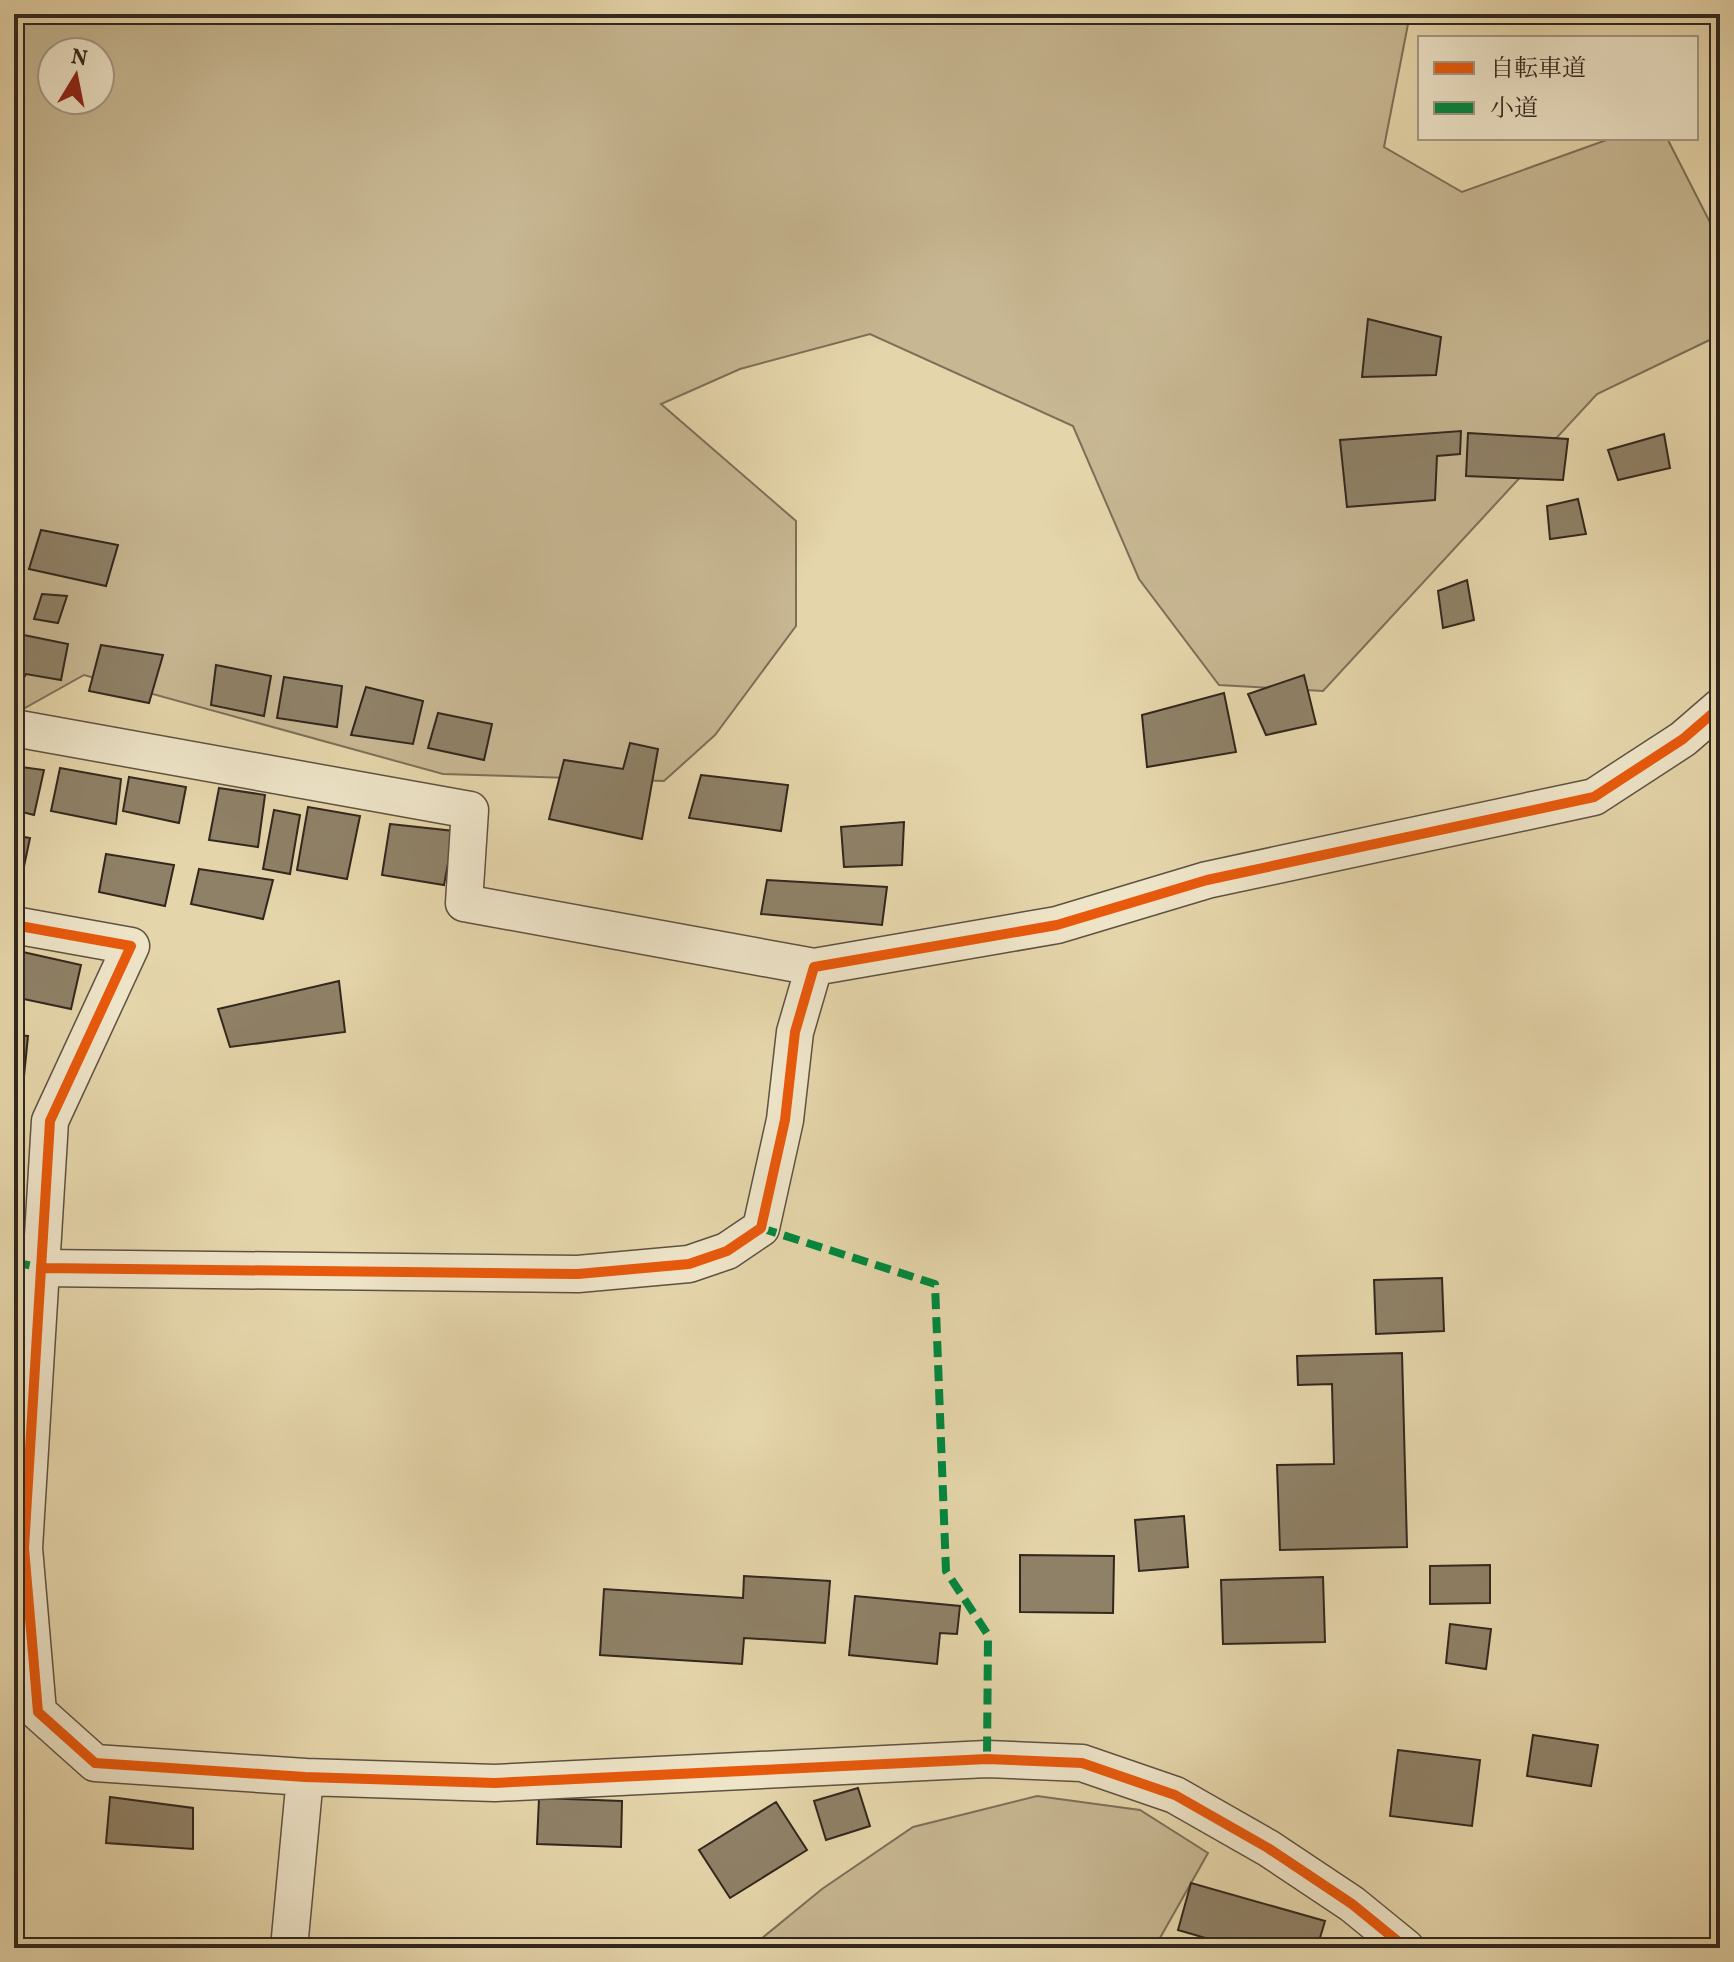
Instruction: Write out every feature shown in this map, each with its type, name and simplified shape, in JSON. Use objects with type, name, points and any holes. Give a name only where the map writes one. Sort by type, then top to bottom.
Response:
[{"type":"street","points":[[14,728],[470,810],[464,903],[814,967],[1057,925],[1207,880],[1594,797],[1683,739],[1720,707]]},
{"type":"street","points":[[14,925],[131,946],[50,1121],[42,1268],[19,1546],[38,1712],[95,1763],[305,1777],[495,1783],[987,1759],[1082,1763],[1175,1795],[1268,1848],[1352,1904],[1406,1948]]},
{"type":"street","points":[[42,1268],[578,1274],[689,1264],[727,1251],[761,1228],[785,1120],[795,1032],[814,967]]},
{"type":"street","points":[[289,1948],[305,1777]]},
{"type":"shaded area","points":[[14,14],[1410,14],[1384,147],[1462,192],[1606,140],[1668,140],[1720,242],[1720,335],[1597,394],[1323,691],[1219,685],[1139,579],[1073,426],[870,334],[740,369],[661,404],[796,521],[796,626],[715,735],[664,781],[443,774],[84,675],[14,714]]},
{"type":"shaded area","points":[[1037,1796],[1140,1810],[1208,1853],[1160,1938],[1167,1948],[750,1948],[822,1889],[913,1827]]},
{"type":"building","points":[[1368,319],[1441,337],[1436,375],[1362,377]]},
{"type":"building","points":[[1461,431],[1460,454],[1437,456],[1435,500],[1347,507],[1340,440]]},
{"type":"building","points":[[1468,433],[1568,439],[1563,480],[1466,476]]},
{"type":"building","points":[[1664,434],[1670,468],[1618,480],[1608,450]]},
{"type":"building","points":[[1578,499],[1586,534],[1550,539],[1547,506]]},
{"type":"building","points":[[41,530],[118,545],[106,586],[29,569]]},
{"type":"building","points":[[1467,580],[1474,620],[1443,628],[1438,591]]},
{"type":"building","points":[[42,594],[67,596],[58,623],[34,619]]},
{"type":"building","points":[[14,633],[68,644],[61,680],[26,674],[14,695]]},
{"type":"building","points":[[101,645],[163,655],[149,703],[89,691]]},
{"type":"building","points":[[216,665],[271,676],[264,716],[211,705]]},
{"type":"building","points":[[1304,675],[1316,724],[1266,735],[1248,694]]},
{"type":"building","points":[[284,677],[342,686],[337,727],[277,718]]},
{"type":"building","points":[[366,687],[423,701],[413,744],[351,735]]},
{"type":"building","points":[[1224,693],[1236,752],[1147,767],[1142,715]]},
{"type":"building","points":[[438,713],[492,724],[484,760],[428,748]]},
{"type":"building","points":[[630,743],[658,749],[642,839],[549,819],[564,760],[623,769]]},
{"type":"building","points":[[14,766],[44,770],[34,815],[14,810]]},
{"type":"building","points":[[60,768],[121,779],[116,824],[51,811]]},
{"type":"building","points":[[701,775],[788,785],[781,831],[689,818]]},
{"type":"building","points":[[129,777],[186,787],[179,823],[123,811]]},
{"type":"building","points":[[219,788],[265,795],[258,847],[209,840]]},
{"type":"building","points":[[308,807],[360,816],[347,879],[297,870]]},
{"type":"building","points":[[274,810],[300,815],[290,874],[263,869]]},
{"type":"building","points":[[904,822],[902,865],[844,867],[841,827]]},
{"type":"building","points":[[390,824],[454,831],[444,885],[382,875]]},
{"type":"building","points":[[14,835],[30,838],[20,885],[14,884]]},
{"type":"building","points":[[106,854],[174,865],[165,906],[99,892]]},
{"type":"building","points":[[199,869],[273,880],[263,919],[191,904]]},
{"type":"building","points":[[767,880],[887,887],[882,925],[761,914]]},
{"type":"building","points":[[14,950],[81,965],[71,1009],[14,997]]},
{"type":"building","points":[[339,981],[345,1032],[230,1047],[218,1009]]},
{"type":"building","points":[[14,1035],[28,1036],[24,1076],[14,1074]]},
{"type":"building","points":[[1442,1278],[1444,1331],[1376,1334],[1374,1280]]},
{"type":"building","points":[[1402,1353],[1407,1547],[1280,1550],[1277,1465],[1334,1464],[1332,1384],[1298,1385],[1297,1356]]},
{"type":"building","points":[[1184,1516],[1188,1567],[1139,1571],[1135,1520]]},
{"type":"building","points":[[1020,1555],[1114,1556],[1113,1613],[1020,1612]]},
{"type":"building","points":[[1490,1565],[1490,1603],[1430,1604],[1430,1566]]},
{"type":"building","points":[[744,1576],[830,1581],[825,1643],[744,1638],[742,1664],[600,1655],[604,1589],[743,1598]]},
{"type":"building","points":[[1323,1577],[1325,1642],[1223,1644],[1221,1580]]},
{"type":"building","points":[[855,1596],[960,1606],[957,1634],[940,1633],[937,1664],[849,1655]]},
{"type":"building","points":[[1450,1624],[1491,1629],[1486,1669],[1446,1663]]},
{"type":"building","points":[[1533,1735],[1598,1745],[1591,1786],[1527,1776]]},
{"type":"building","points":[[1398,1750],[1480,1760],[1472,1826],[1390,1816]]},
{"type":"building","points":[[858,1788],[870,1826],[826,1840],[814,1801]]},
{"type":"building","points":[[110,1797],[193,1808],[193,1849],[106,1843]]},
{"type":"building","points":[[539,1798],[622,1801],[621,1847],[537,1844]]},
{"type":"building","points":[[776,1802],[807,1850],[730,1898],[699,1850]]},
{"type":"building","points":[[1191,1883],[1325,1921],[1317,1948],[1286,1943],[1285,1948],[1240,1948],[1178,1930]]},
{"type":"marked path","points":[[761,1228],[935,1284],[946,1571],[988,1635],[987,1759]]},
{"type":"marked path","points":[[14,1262],[42,1268]]},
{"type":"cycle path","points":[[42,1268],[578,1274],[689,1264],[727,1251],[761,1228],[785,1120],[795,1032],[814,967],[1057,925],[1207,880],[1594,797],[1683,739],[1720,707]]},
{"type":"cycle path","points":[[14,925],[131,946],[50,1121],[24,1548],[38,1712],[95,1763],[305,1777],[495,1783],[987,1759],[1082,1763],[1175,1795],[1268,1848],[1352,1904],[1406,1948]]}]
